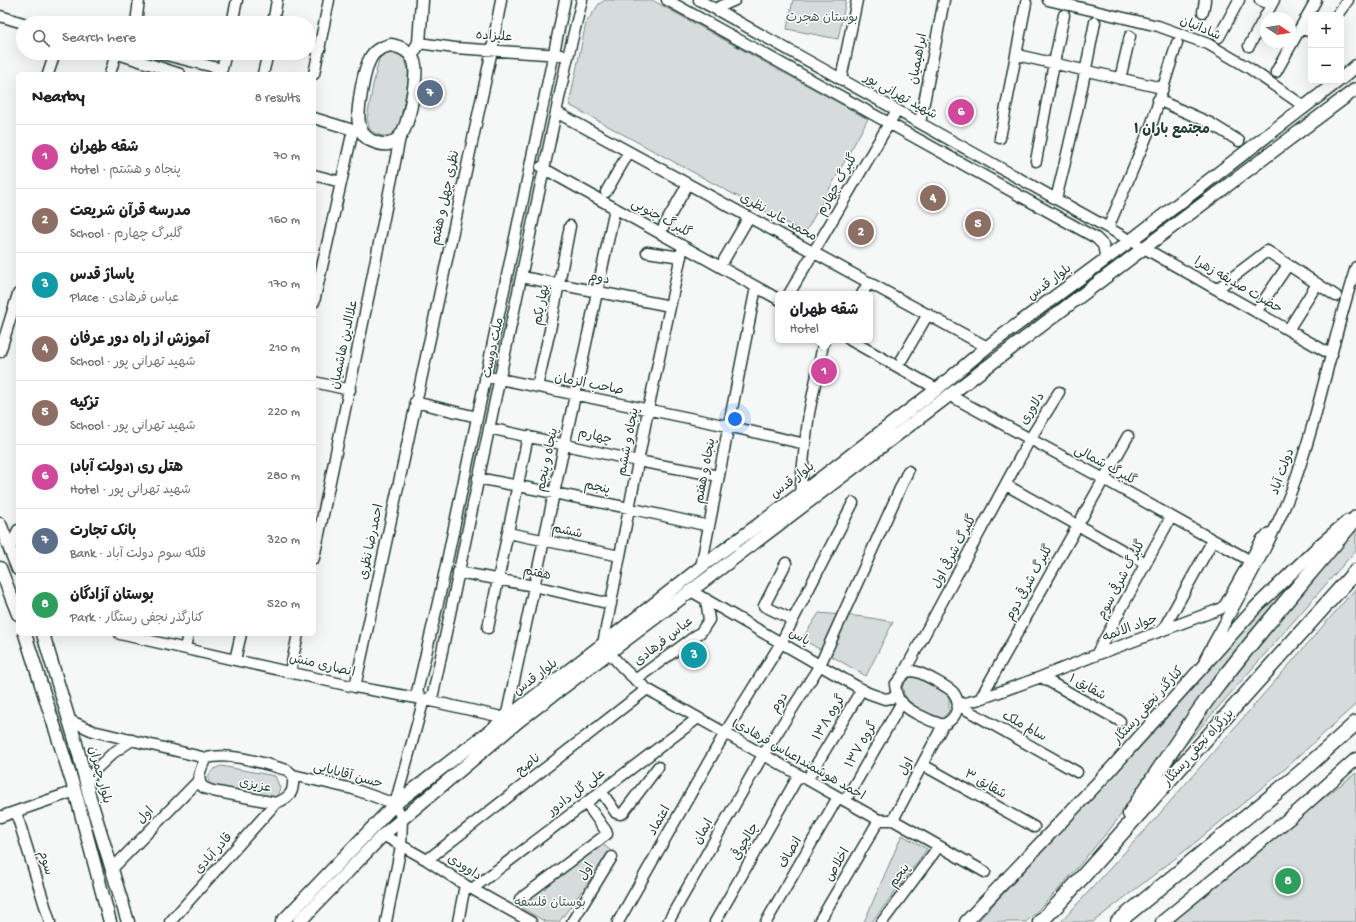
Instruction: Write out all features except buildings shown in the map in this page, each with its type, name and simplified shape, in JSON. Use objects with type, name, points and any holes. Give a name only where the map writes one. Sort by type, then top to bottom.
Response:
[{"type":"highway","points":[[1104,852],[1172,750],[1215,689],[1265,626],[1356,518]]},
{"type":"highway","name":"بزرگراه نجفی رستگار","points":[[1040,922],[1060,902],[1356,571]]},
{"type":"highway","points":[[1118,922],[1294,778],[1356,723]]},
{"type":"main road","points":[[411,56],[419,43],[422,0]]},
{"type":"main road","points":[[391,45],[403,48],[411,56],[415,64],[414,84],[405,126],[400,137],[389,144],[377,143],[357,130],[367,67],[372,56],[381,47],[391,45]]},
{"type":"main road","points":[[1344,76],[1356,66]]},
{"type":"main road","name":"بلوار قدس","points":[[299,922],[383,835],[402,818],[701,567],[800,494],[937,389],[987,347],[1106,259],[1334,84]]},
{"type":"main road","name":"بلوار قدس","points":[[282,922],[395,804],[506,718],[691,591],[1356,89]]},
{"type":"main road","points":[[937,389],[949,396]]},
{"type":"main road","name":"کنارگذر نجفی رستگار","points":[[966,922],[1110,770],[1256,607],[1319,546],[1356,513]]},
{"type":"main road","points":[[0,524],[16,564]]},
{"type":"main road","points":[[0,568],[16,609]]},
{"type":"main road","points":[[26,636],[75,791],[110,922]]},
{"type":"main road","name":"بلوار چمران","points":[[44,636],[111,870],[128,922]]},
{"type":"main road","points":[[1162,922],[1297,812],[1356,759]]},
{"type":"street","points":[[137,16],[139,0]]},
{"type":"street","points":[[234,16],[237,0]]},
{"type":"street","points":[[274,16],[277,0]]},
{"type":"street","points":[[314,72],[329,0]]},
{"type":"street","name":"نظری چهل و هفتم","points":[[415,402],[492,50],[501,0]]},
{"type":"street","name":"ملت دوست","points":[[565,0],[532,162],[418,692],[424,700],[433,694],[568,56],[582,0]]},
{"type":"street","points":[[667,0],[1096,238],[1103,245],[1106,259]]},
{"type":"street","name":"شهید تهرانی پور","points":[[699,0],[1130,240]]},
{"type":"street","points":[[715,9],[734,0]]},
{"type":"street","points":[[841,79],[857,0]]},
{"type":"street","name":"ابراهیمیان","points":[[920,123],[944,0]]},
{"type":"street","name":"شادانیان","points":[[1048,0],[1158,26],[1208,44],[1249,68],[1305,107]]},
{"type":"street","points":[[1203,12],[1205,0]]},
{"type":"street","points":[[1219,37],[1239,0]]},
{"type":"street","points":[[1249,46],[1273,2],[1260,0]]},
{"type":"street","points":[[1276,72],[1316,0]]},
{"type":"street","points":[[1339,12],[1348,0]]},
{"type":"street","points":[[1000,138],[1026,3]]},
{"type":"street","points":[[1036,161],[1064,15]]},
{"type":"street","points":[[0,17],[16,21]]},
{"type":"street","points":[[1056,199],[1086,71],[1095,22]]},
{"type":"street","points":[[1300,28],[1308,31]]},
{"type":"street","points":[[1120,79],[1130,36]]},
{"type":"street","name":"علیزاده","points":[[419,43],[455,48],[568,56]]},
{"type":"street","points":[[1108,228],[1151,126],[1177,43]]},
{"type":"street","points":[[316,48],[320,49]]},
{"type":"street","points":[[1017,55],[1162,88]]},
{"type":"street","points":[[49,72],[53,60]]},
{"type":"street","points":[[110,72],[113,60]]},
{"type":"street","points":[[143,60],[175,72]]},
{"type":"street","points":[[186,60],[222,69],[224,60]]},
{"type":"street","points":[[263,72],[266,60]]},
{"type":"street","points":[[1158,100],[1210,123],[1239,141]]},
{"type":"street","name":"گلبرگ چهارم","points":[[791,291],[897,110]]},
{"type":"street","name":"محمد عابد نظری","points":[[556,112],[987,347]]},
{"type":"street","points":[[316,119],[357,130],[341,182],[316,293]]},
{"type":"street","name":"علاالدین هاشمیان","points":[[316,549],[350,390],[400,137]]},
{"type":"street","points":[[606,192],[628,152]]},
{"type":"street","name":"گلبرگ جنوبی","points":[[532,162],[775,297]]},
{"type":"street","points":[[316,176],[341,182]]},
{"type":"street","points":[[664,226],[688,184]]},
{"type":"street","name":"پنجاه و پنجم","points":[[506,718],[615,208]]},
{"type":"street","points":[[724,260],[749,217]]},
{"type":"street","points":[[1079,229],[1086,228],[1096,222]]},
{"type":"street","name":"بهار یکم","points":[[537,388],[570,226]]},
{"type":"street","name":"حضرت صدیقه زهرا","points":[[1130,240],[1332,355]]},
{"type":"street","name":"پنجاه و ششم","points":[[606,648],[611,604],[638,461],[683,246]]},
{"type":"street","points":[[1217,290],[1267,251],[1336,296]]},
{"type":"street","points":[[647,252],[680,257]]},
{"type":"street","points":[[1256,312],[1288,265]]},
{"type":"street","name":"دولت آباد","points":[[1198,672],[1273,531],[1292,490],[1306,447],[1356,267]]},
{"type":"street","name":"دوم","points":[[522,277],[670,306]]},
{"type":"street","points":[[864,291],[869,282]]},
{"type":"street","points":[[1288,330],[1317,284]]},
{"type":"street","name":"پنجاه و هفتم","points":[[701,567],[756,287]]},
{"type":"street","points":[[0,352],[16,300]]},
{"type":"street","points":[[902,359],[928,314]]},
{"type":"street","points":[[800,494],[809,413],[823,343]]},
{"type":"street","points":[[855,343],[937,389]]},
{"type":"street","name":"صاحب الزمان","points":[[485,376],[537,388],[728,426],[805,444]]},
{"type":"street","points":[[316,382],[350,390]]},
{"type":"street","name":"دلاوری","points":[[1030,439],[1059,392]]},
{"type":"street","name":"گلبرگ شمالی","points":[[949,396],[1104,479],[1249,560]]},
{"type":"street","points":[[415,402],[477,416]]},
{"type":"street","name":"احمدرضا نظری","points":[[355,687],[415,402]]},
{"type":"street","name":"چهارم","points":[[489,428],[638,461],[719,476]]},
{"type":"street","points":[[488,628],[528,436]]},
{"type":"street","name":"گلبرگ شرقی دوم","points":[[980,699],[1128,436]]},
{"type":"street","name":"گلبرگ شرقی اول","points":[[899,700],[895,685],[902,676],[1030,439]]},
{"type":"street","name":"دوم","points":[[762,755],[820,665],[908,471]]},
{"type":"street","points":[[802,472],[814,475],[824,475]]},
{"type":"street","name":"پنجم","points":[[478,478],[554,492],[709,526]]},
{"type":"street","points":[[1006,485],[1145,563]]},
{"type":"street","points":[[725,734],[781,643],[853,503]]},
{"type":"street","name":"گلبرگ شرقی سوم","points":[[1096,655],[1171,516]]},
{"type":"street","name":"جواد الائمه","points":[[958,705],[980,699],[1041,677],[1096,655],[1220,610],[1225,604],[1262,539],[1273,531]]},
{"type":"street","name":"ششم","points":[[508,533],[620,556]]},
{"type":"street","points":[[10,550],[16,535]]},
{"type":"street","points":[[1163,630],[1213,540]]},
{"type":"street","points":[[786,563],[764,606],[793,620]]},
{"type":"street","name":"هفتم","points":[[458,572],[534,586],[611,604]]},
{"type":"street","name":"یاس","points":[[691,591],[862,690],[885,699],[899,700]]},
{"type":"street","name":"عباس فرهادی","points":[[635,680],[701,632],[709,620],[706,599]]},
{"type":"street","name":"انصاری منش","points":[[132,636],[355,687],[506,718]]},
{"type":"street","points":[[185,648],[188,636]]},
{"type":"street","points":[[235,660],[241,636]]},
{"type":"street","points":[[290,672],[298,636]]},
{"type":"street","name":"احمد هوشمند(عباس فرهادی)","points":[[606,648],[635,680],[647,689],[878,820],[893,820],[985,872]]},
{"type":"street","points":[[902,676],[908,671],[916,671],[953,692],[958,705]]},
{"type":"street","name":"شقایق ۱","points":[[1041,677],[1120,721]]},
{"type":"street","name":"ناصح","points":[[427,860],[647,689]]},
{"type":"street","name":"گروه ۱۳۸","points":[[803,778],[862,690]]},
{"type":"street","points":[[386,922],[401,846],[402,818],[395,804],[424,700]]},
{"type":"street","points":[[899,700],[920,716],[943,725]]},
{"type":"street","name":"گروه ۱۳۷","points":[[841,799],[899,700]]},
{"type":"street","name":"اول","points":[[893,820],[943,725],[950,722],[956,714],[958,705]]},
{"type":"street","name":"سالم ملک","points":[[958,705],[1077,772]]},
{"type":"street","name":"علی گل دادور","points":[[468,887],[586,803],[698,718]]},
{"type":"street","points":[[69,720],[93,731],[206,758],[201,769],[199,780]]},
{"type":"street","name":"اعتماد","points":[[618,922],[725,734]]},
{"type":"street","points":[[86,784],[97,768],[113,752],[132,740]]},
{"type":"street","name":"ایمان","points":[[668,922],[762,755]]},
{"type":"street","name":"عزیزی","points":[[199,780],[204,787],[213,791],[276,803],[285,800],[290,796],[294,786],[293,775],[288,770],[240,758],[217,756],[206,758]]},
{"type":"street","name":"شقایق ۳","points":[[923,765],[1034,828]]},
{"type":"street","points":[[601,791],[616,813],[623,813],[658,767]]},
{"type":"street","name":"حسن آقابابایی","points":[[293,775],[353,789],[395,804]]},
{"type":"street","name":"چالچوقی","points":[[715,922],[803,778]]},
{"type":"street","name":"اول","points":[[111,870],[199,780]]},
{"type":"street","points":[[0,817],[75,791]]},
{"type":"street","name":"انصاف","points":[[766,922],[841,799]]},
{"type":"street","name":"قادر آبادی","points":[[170,922],[276,803]]},
{"type":"street","points":[[520,900],[607,834],[586,803]]},
{"type":"street","name":"سوم","points":[[16,812],[50,922]]},
{"type":"street","name":"اخلاص","points":[[819,922],[878,820]]},
{"type":"street","name":"داوودی","points":[[383,835],[527,921]]},
{"type":"street","name":"پنجم","points":[[882,922],[939,846]]},
{"type":"street","name":"اول","points":[[572,922],[612,857]]},
{"type":"street","points":[[458,922],[468,887]]},
{"type":"green space","points":[[605,0],[652,0],[868,119],[805,233],[571,106],[570,100],[586,23],[599,4]]},
{"type":"green space","name":"بوستان هجرت","points":[[793,0],[846,0],[838,39],[787,29]]},
{"type":"green space","points":[[393,52],[401,56],[405,61],[408,73],[408,83],[399,127],[390,136],[382,136],[370,130],[367,119],[379,59],[384,54]]},
{"type":"green space","points":[[1356,531],[1356,550],[1173,759],[1217,692],[1338,549]]},
{"type":"green space","points":[[1305,567],[1308,569],[1110,829],[1058,890],[1026,922],[977,922],[1156,730],[1257,615]]},
{"type":"green space","points":[[1356,588],[1356,704],[1286,768],[1186,850],[1093,922],[1061,922],[1155,819]]},
{"type":"green space","points":[[819,613],[865,617],[893,622],[866,676],[802,639]]},
{"type":"green space","points":[[916,677],[947,694],[949,698],[949,711],[942,719],[915,706],[907,699],[904,694],[902,684],[907,678]]},
{"type":"green space","points":[[221,766],[275,776],[280,788],[278,794],[273,798],[216,787],[210,784],[208,778],[210,773]]},
{"type":"green space","points":[[1356,773],[1356,922],[1172,922],[1268,841]]},
{"type":"green space","points":[[902,835],[927,849],[872,922],[864,922]]},
{"type":"green space","name":"بوستان فلسفه","points":[[600,842],[611,851],[559,922],[546,922],[518,906]]},
{"type":"place","name":"بانک تجارت","points":[[430,93]]},
{"type":"place","name":"هتل ری (دولت آباد)","points":[[961,112]]},
{"type":"place","name":"آموزش از راه دور عرفان","points":[[933,198]]},
{"type":"place","name":"تزکیه","points":[[978,224]]},
{"type":"place","name":"مدرسه قرآن شریعت","points":[[861,232]]},
{"type":"place","name":"شقه طهران","points":[[824,371]]},
{"type":"place","name":"پاساژ قدس","points":[[694,655]]},
{"type":"place","name":"بوستان آزادگان","points":[[1288,881]]},
{"type":"district","name":"مجتمع باران ١","points":[[1172,130]]}]
